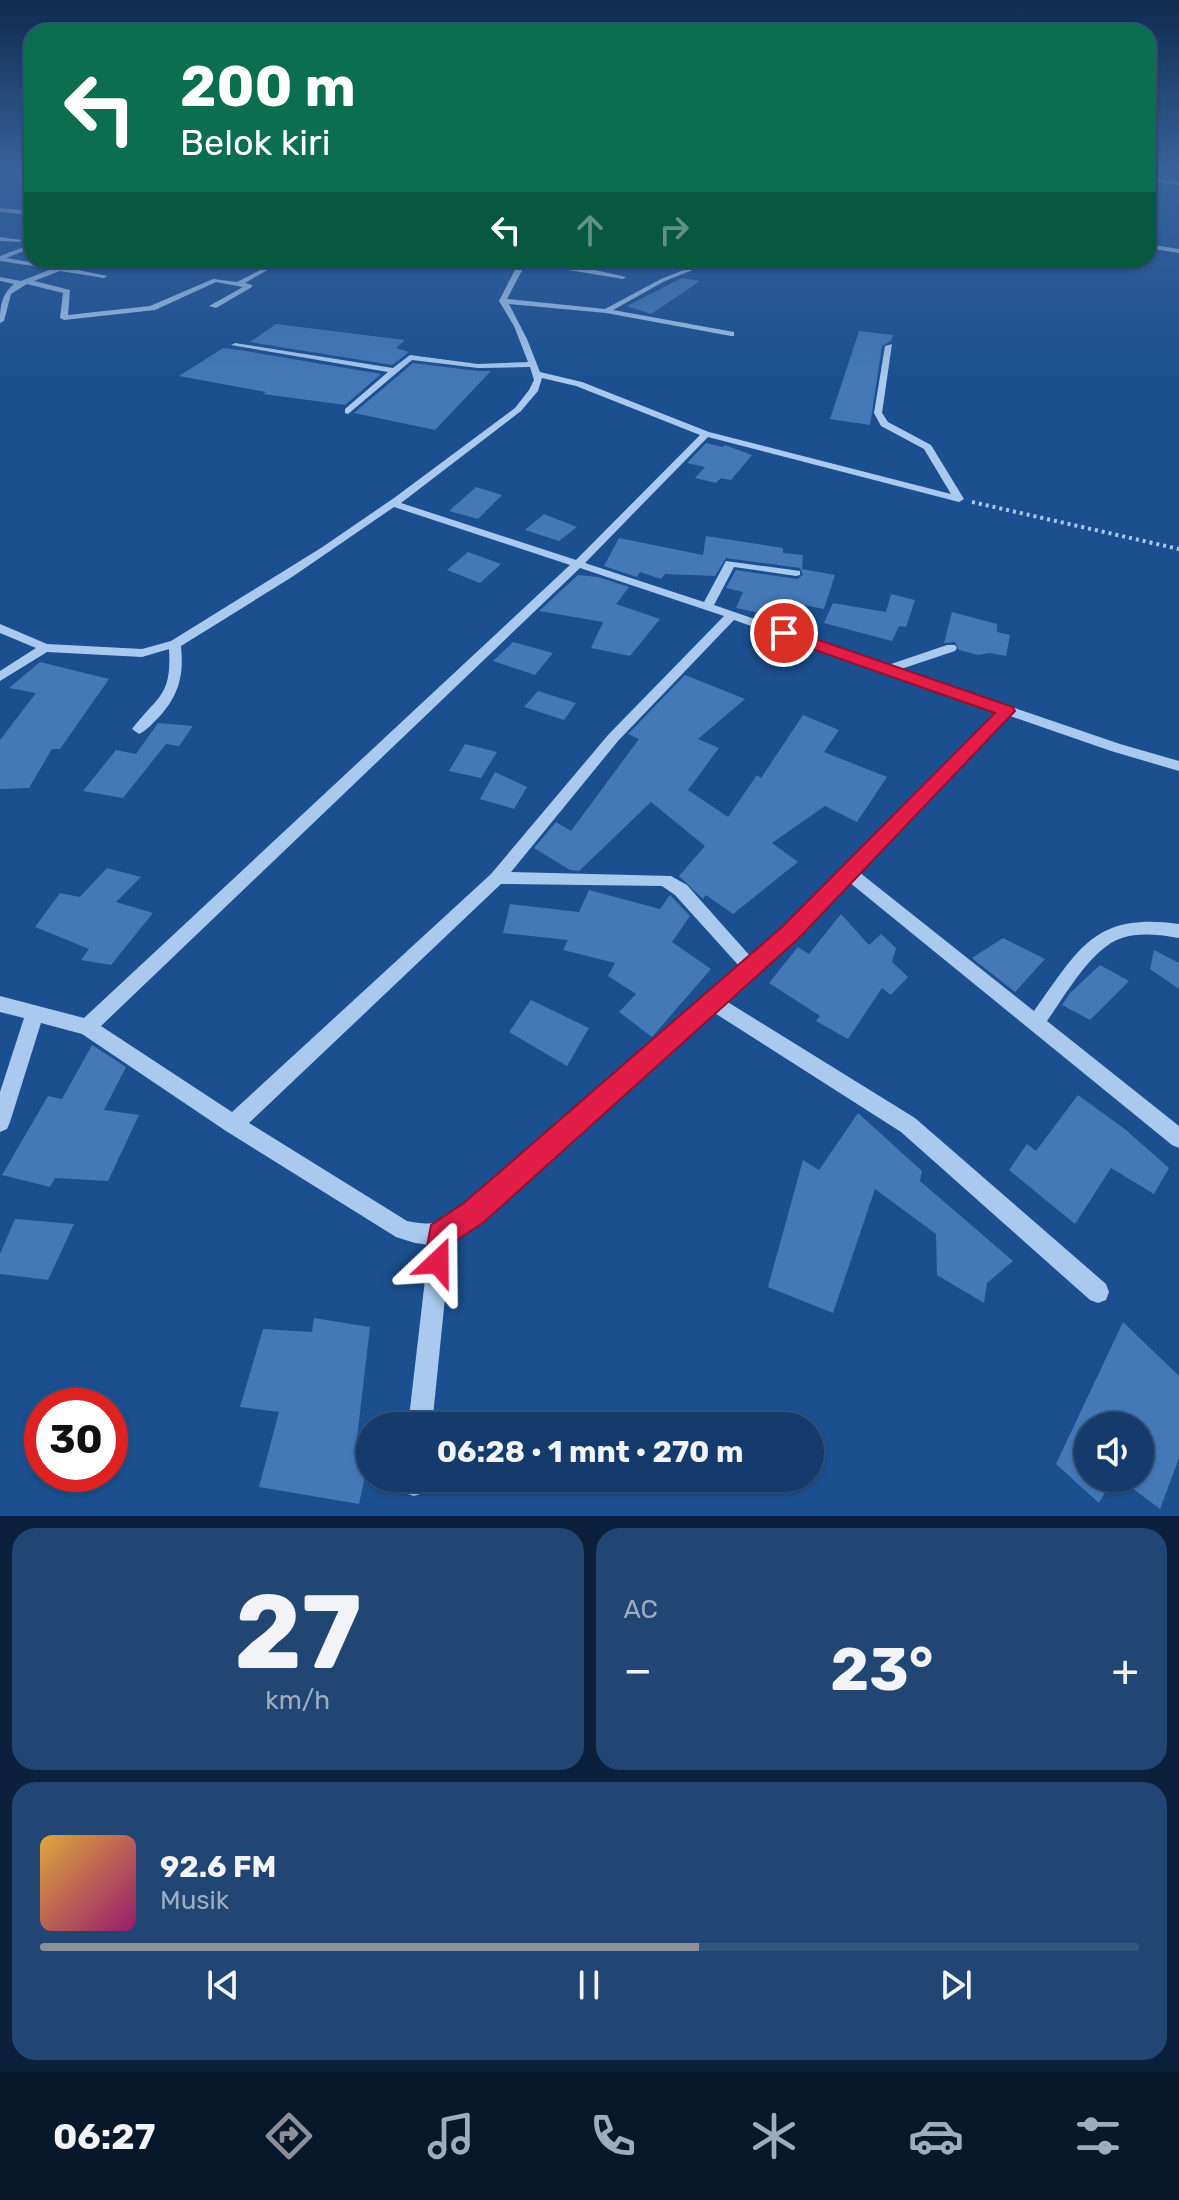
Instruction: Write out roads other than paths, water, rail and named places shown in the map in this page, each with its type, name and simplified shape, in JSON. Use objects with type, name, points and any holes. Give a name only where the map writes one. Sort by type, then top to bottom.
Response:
[{"type":"street","points":[[1156,247],[1179,251]]},
{"type":"street","points":[[0,258],[24,249]]},
{"type":"street","points":[[0,258],[24,261]]},
{"type":"street","points":[[0,321],[2,302],[8,293],[23,282],[61,268]]},
{"type":"street","points":[[68,268],[104,276]]},
{"type":"street","points":[[503,301],[519,268]]},
{"type":"street","points":[[589,268],[623,277]]},
{"type":"street","points":[[606,311],[663,280],[694,268]]},
{"type":"street","points":[[238,284],[266,269]]},
{"type":"street","points":[[0,279],[67,292],[64,318],[152,308],[215,280],[250,287],[213,306]]},
{"type":"street","points":[[119,312],[123,297]]},
{"type":"street","points":[[503,301],[606,311],[731,334]]},
{"type":"street","points":[[0,628],[45,648],[142,653],[175,644],[395,504],[527,399],[535,388],[536,369],[520,338],[512,309],[503,301]]},
{"type":"street","points":[[235,345],[392,370]]},
{"type":"street","points":[[348,411],[419,346]]},
{"type":"street","points":[[410,357],[478,366],[536,369],[706,434],[959,499],[928,447],[884,424],[878,413],[889,346]]},
{"type":"street","points":[[87,1027],[578,564],[706,434]]},
{"type":"street","points":[[395,504],[1179,766]]},
{"type":"street","points":[[707,607],[730,563],[796,573]]},
{"type":"street","points":[[233,1124],[497,878],[613,738],[732,615]]},
{"type":"street","points":[[139,729],[172,691],[178,677],[175,644]]},
{"type":"street","points":[[0,677],[45,648]]},
{"type":"street","points":[[888,669],[951,648]]},
{"type":"street","points":[[0,1004],[87,1027],[233,1124],[403,1230],[424,1236],[441,1234],[474,1213],[751,968],[850,874],[1007,711]]},
{"type":"street","points":[[850,874],[1179,1138]]},
{"type":"street","points":[[497,878],[665,880],[681,890],[751,968]]},
{"type":"street","points":[[1036,1023],[1094,946],[1115,932],[1140,929],[1179,931]]},
{"type":"street","points":[[712,1002],[908,1125],[1098,1292]]},
{"type":"street","points":[[0,1122],[35,1012]]},
{"type":"street","points":[[422,1412],[441,1234]]}]
